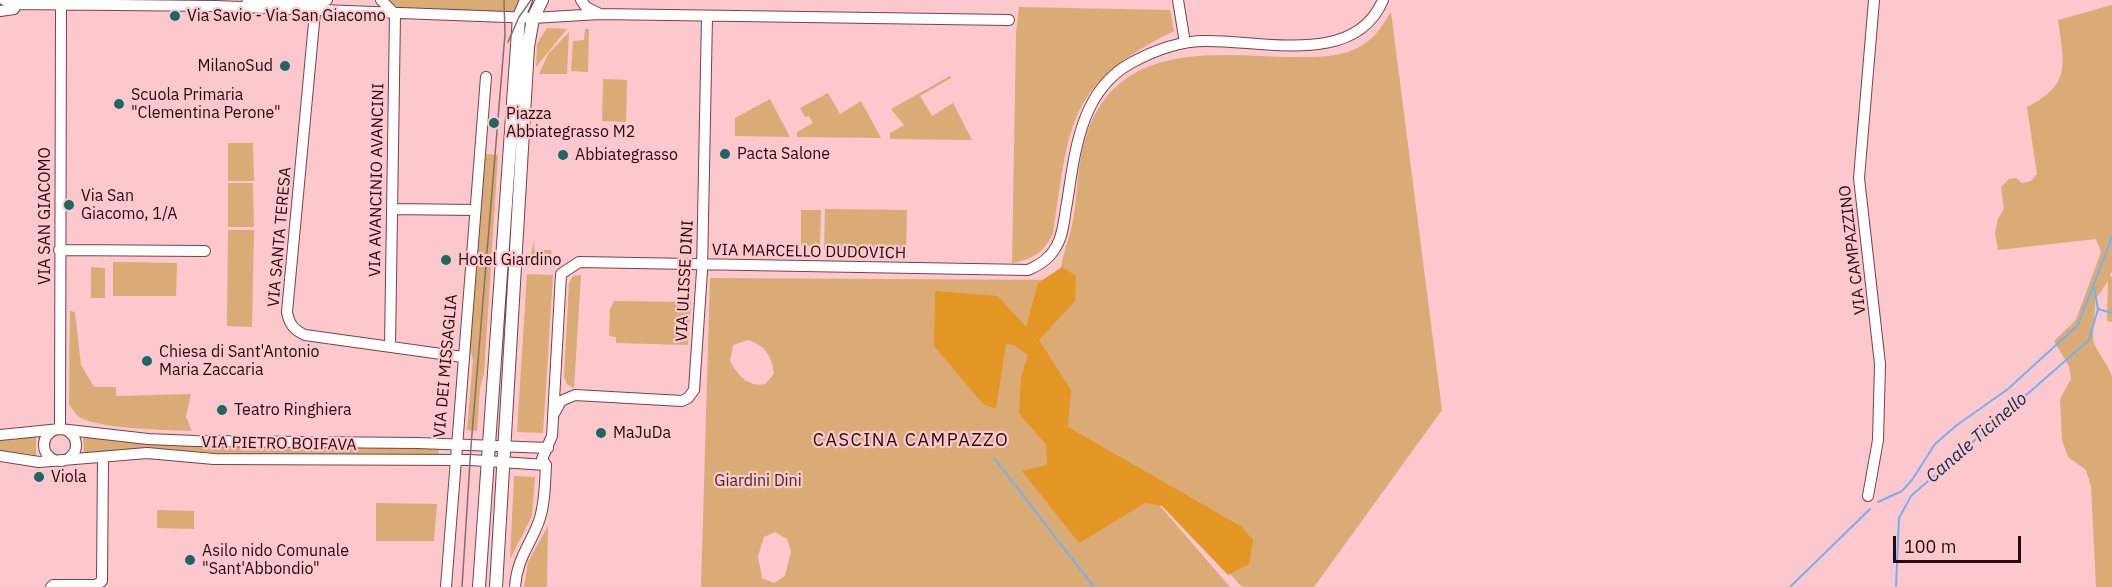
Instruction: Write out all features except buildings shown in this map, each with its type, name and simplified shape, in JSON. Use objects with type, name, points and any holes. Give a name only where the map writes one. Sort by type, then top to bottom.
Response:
[{"type":"main road","points":[[479,587],[519,17],[525,0]]},
{"type":"main road","points":[[496,587],[528,48],[533,18],[542,0]]},
{"type":"street","points":[[4,0],[48,4],[316,7],[395,14],[533,18],[600,14],[1009,20]]},
{"type":"street","points":[[37,0],[48,4]]},
{"type":"street","points":[[316,7],[327,0]]},
{"type":"street","points":[[381,0],[395,14]]},
{"type":"street","points":[[560,17],[579,0],[586,7],[600,14]]},
{"type":"street","points":[[1178,0],[1185,43],[1203,41],[1336,42],[1366,27],[1383,0]]},
{"type":"street","name":"VIA CAMPAZZINO","points":[[1868,496],[1878,440],[1880,364],[1859,178],[1874,0]]},
{"type":"street","points":[[0,11],[14,9],[15,2]]},
{"type":"street","name":"VIA SAN GIACOMO","points":[[60,429],[61,4]]},
{"type":"street","name":"VIA SANTA TERESA","points":[[316,7],[288,319],[294,328],[305,335],[463,357]]},
{"type":"street","name":"VIA AVANCINIO AVANCINI","points":[[390,347],[395,14]]},
{"type":"street","name":"VIA ULISSE DINI","points":[[575,395],[677,401],[691,395],[694,390],[702,264],[706,17]]},
{"type":"street","name":"VIA MARCELLO DUDOVICH","points":[[556,369],[561,274],[579,262],[1017,271],[1028,270],[1040,264],[1057,247],[1062,234],[1077,140],[1086,114],[1097,94],[1128,65],[1150,54],[1185,43]]},
{"type":"street","name":"VIA DEI MISSAGLIA","points":[[446,587],[454,460],[486,77]]},
{"type":"street","points":[[392,209],[475,210]]},
{"type":"street","points":[[59,250],[205,251]]},
{"type":"street","points":[[556,369],[561,388],[575,395]]},
{"type":"street","points":[[515,587],[519,560],[540,518],[546,465],[542,459],[548,448],[553,416],[556,369]]},
{"type":"street","points":[[553,416],[561,401],[575,395]]},
{"type":"street","points":[[60,429],[69,432],[76,444],[70,458],[61,461],[48,456],[44,443],[48,435],[60,429]]},
{"type":"street","name":"VIA PIETRO BOIFAVA","points":[[0,435],[60,429],[148,439],[195,441],[488,445]]},
{"type":"street","points":[[488,445],[548,448]]},
{"type":"street","name":"VIA PIETRO BOIFAVA","points":[[0,456],[39,462],[147,453],[214,459],[487,461]]},
{"type":"street","points":[[55,586],[96,585],[102,581],[103,458]]},
{"type":"street","points":[[487,461],[546,465]]},
{"type":"green space","points":[[388,0],[520,0],[514,13],[399,8]]},
{"type":"green space","points":[[2112,5],[2112,272],[2110,276],[2112,277],[2112,322],[2107,321],[2108,281],[2095,300],[2093,334],[2094,343],[2112,377],[2112,587],[2096,587],[2091,486],[2086,470],[2068,457],[2062,440],[2060,399],[2071,379],[2069,366],[2054,341],[2076,320],[2101,252],[2096,239],[1998,250],[1995,233],[1998,219],[2004,209],[2001,187],[2009,179],[2016,178],[2022,183],[2031,181],[2037,174],[2027,107],[2052,90],[2062,71],[2058,20]]},
{"type":"green space","points":[[1019,7],[1170,10],[1174,31],[1138,50],[1112,69],[1093,89],[1079,111],[1070,135],[1053,233],[1046,246],[1037,254],[1012,263],[1016,33]]},
{"type":"green space","name":"Giardini Dini","points":[[1391,12],[1442,410],[1314,587],[1242,587],[1179,518],[1142,485],[1230,587],[701,587],[710,278],[1060,280],[1062,263],[1073,223],[1080,163],[1087,133],[1102,104],[1121,83],[1144,69],[1170,60],[1198,56],[1315,57],[1344,53],[1361,46],[1370,39]],"holes":[[[748,340],[763,348],[771,362],[774,374],[765,384],[748,382],[736,371],[730,361],[733,345]],[[775,532],[787,539],[791,551],[785,576],[774,583],[762,578],[758,556],[764,537]]]},
{"type":"green space","points":[[547,28],[567,29],[536,67],[537,44]]},
{"type":"green space","points":[[585,29],[589,29],[588,72],[571,71],[573,41],[584,40]]},
{"type":"green space","points":[[569,32],[567,74],[539,74],[548,54]]},
{"type":"green space","points":[[950,76],[951,78],[920,96],[932,116],[953,103],[972,140],[890,139],[890,133],[904,125],[891,109]]},
{"type":"green space","points":[[603,79],[627,80],[626,122],[602,121]]},
{"type":"green space","points":[[828,93],[840,114],[861,101],[881,138],[797,137],[797,132],[813,123],[809,116],[805,117],[800,108]]},
{"type":"green space","points":[[770,99],[790,137],[735,136],[735,118]]},
{"type":"green space","points":[[228,143],[253,143],[254,181],[228,181]]},
{"type":"green space","points":[[485,154],[498,155],[484,374],[480,388],[477,431],[467,430],[473,360],[470,348]]},
{"type":"green space","points":[[228,183],[253,183],[254,227],[228,227]]},
{"type":"green space","points":[[825,209],[907,210],[906,251],[824,250]]},
{"type":"green space","points":[[801,210],[821,210],[820,246],[801,246]]},
{"type":"green space","points":[[228,230],[254,230],[252,327],[227,326]]},
{"type":"green space","points":[[535,239],[534,250],[551,250],[553,267],[528,265]]},
{"type":"green space","points":[[113,262],[177,263],[176,296],[113,296]]},
{"type":"green space","points":[[91,267],[105,268],[105,298],[91,298]]},
{"type":"green space","points":[[527,274],[553,275],[543,433],[517,432]]},
{"type":"green space","points":[[581,275],[574,388],[567,384],[564,377],[569,283],[573,276]]},
{"type":"green space","points":[[614,301],[691,302],[688,345],[616,343],[616,337],[609,336],[610,310]]},
{"type":"green space","points":[[70,311],[75,312],[81,365],[94,387],[116,387],[116,396],[191,394],[186,417],[192,431],[104,425],[77,415],[69,404]]},
{"type":"green space","points":[[83,434],[164,445],[439,449],[438,456],[226,454],[152,448],[84,454]]},
{"type":"green space","points":[[36,435],[36,455],[0,450],[0,439]]},
{"type":"green space","points":[[514,476],[535,477],[532,516],[510,559]]},
{"type":"green space","points":[[376,503],[437,504],[434,541],[376,541]]},
{"type":"green space","points":[[157,510],[194,511],[194,529],[157,528]]},
{"type":"green space","points":[[548,526],[547,587],[524,587],[528,562]]},
{"type":"shaded area","points":[[1062,267],[1076,276],[1075,301],[1039,340],[1071,390],[1068,427],[1242,527],[1253,540],[1249,564],[1228,575],[1162,506],[1145,503],[1079,543],[1022,471],[1047,465],[1046,445],[1019,413],[1021,377],[1028,355],[1014,345],[1006,344],[996,409],[983,404],[934,346],[935,291],[998,296],[1026,327],[1038,283]]},
{"type":"waterway","points":[[1878,502],[1902,491],[1912,480],[1935,444],[1957,425],[2008,389],[2078,325],[2112,237]]},
{"type":"waterway","name":"Canale Ticinello","points":[[1896,587],[1899,518],[1911,496],[2089,340],[2098,309],[2094,288]]},
{"type":"waterway","points":[[2098,309],[2112,313]]},
{"type":"waterway","points":[[994,458],[1094,587]]},
{"type":"waterway","points":[[1790,587],[1870,509]]},
{"type":"tram line","points":[[462,587],[471,446],[505,34],[504,0]]},
{"type":"tram line","points":[[508,42],[519,17],[531,0]]},
{"type":"place","name":"Via Savio - Via San Giacomo","points":[[175,16]]},
{"type":"place","name":"MilanoSud","points":[[285,66]]},
{"type":"place","name":"Scuola Primaria \"Clementina Perone\"","points":[[119,104]]},
{"type":"place","name":"Piazza Abbiategrasso M2","points":[[494,123]]},
{"type":"place","name":"Pacta Salone","points":[[725,154]]},
{"type":"place","name":"Abbiategrasso","points":[[563,155]]},
{"type":"place","name":"Via San Giacomo, 1/A","points":[[69,205]]},
{"type":"place","name":"Hotel Giardino","points":[[446,260]]},
{"type":"place","name":"Chiesa di Sant'Antonio Maria Zaccaria","points":[[147,361]]},
{"type":"place","name":"Teatro Ringhiera","points":[[222,410]]},
{"type":"place","name":"MaJuDa","points":[[601,433]]},
{"type":"place","name":"Viola","points":[[39,477]]},
{"type":"place","name":"Asilo nido Comunale \"Sant'Abbondio\"","points":[[190,560]]},
{"type":"district","name":"CASCINA CAMPAZZO","points":[[911,441]]}]
